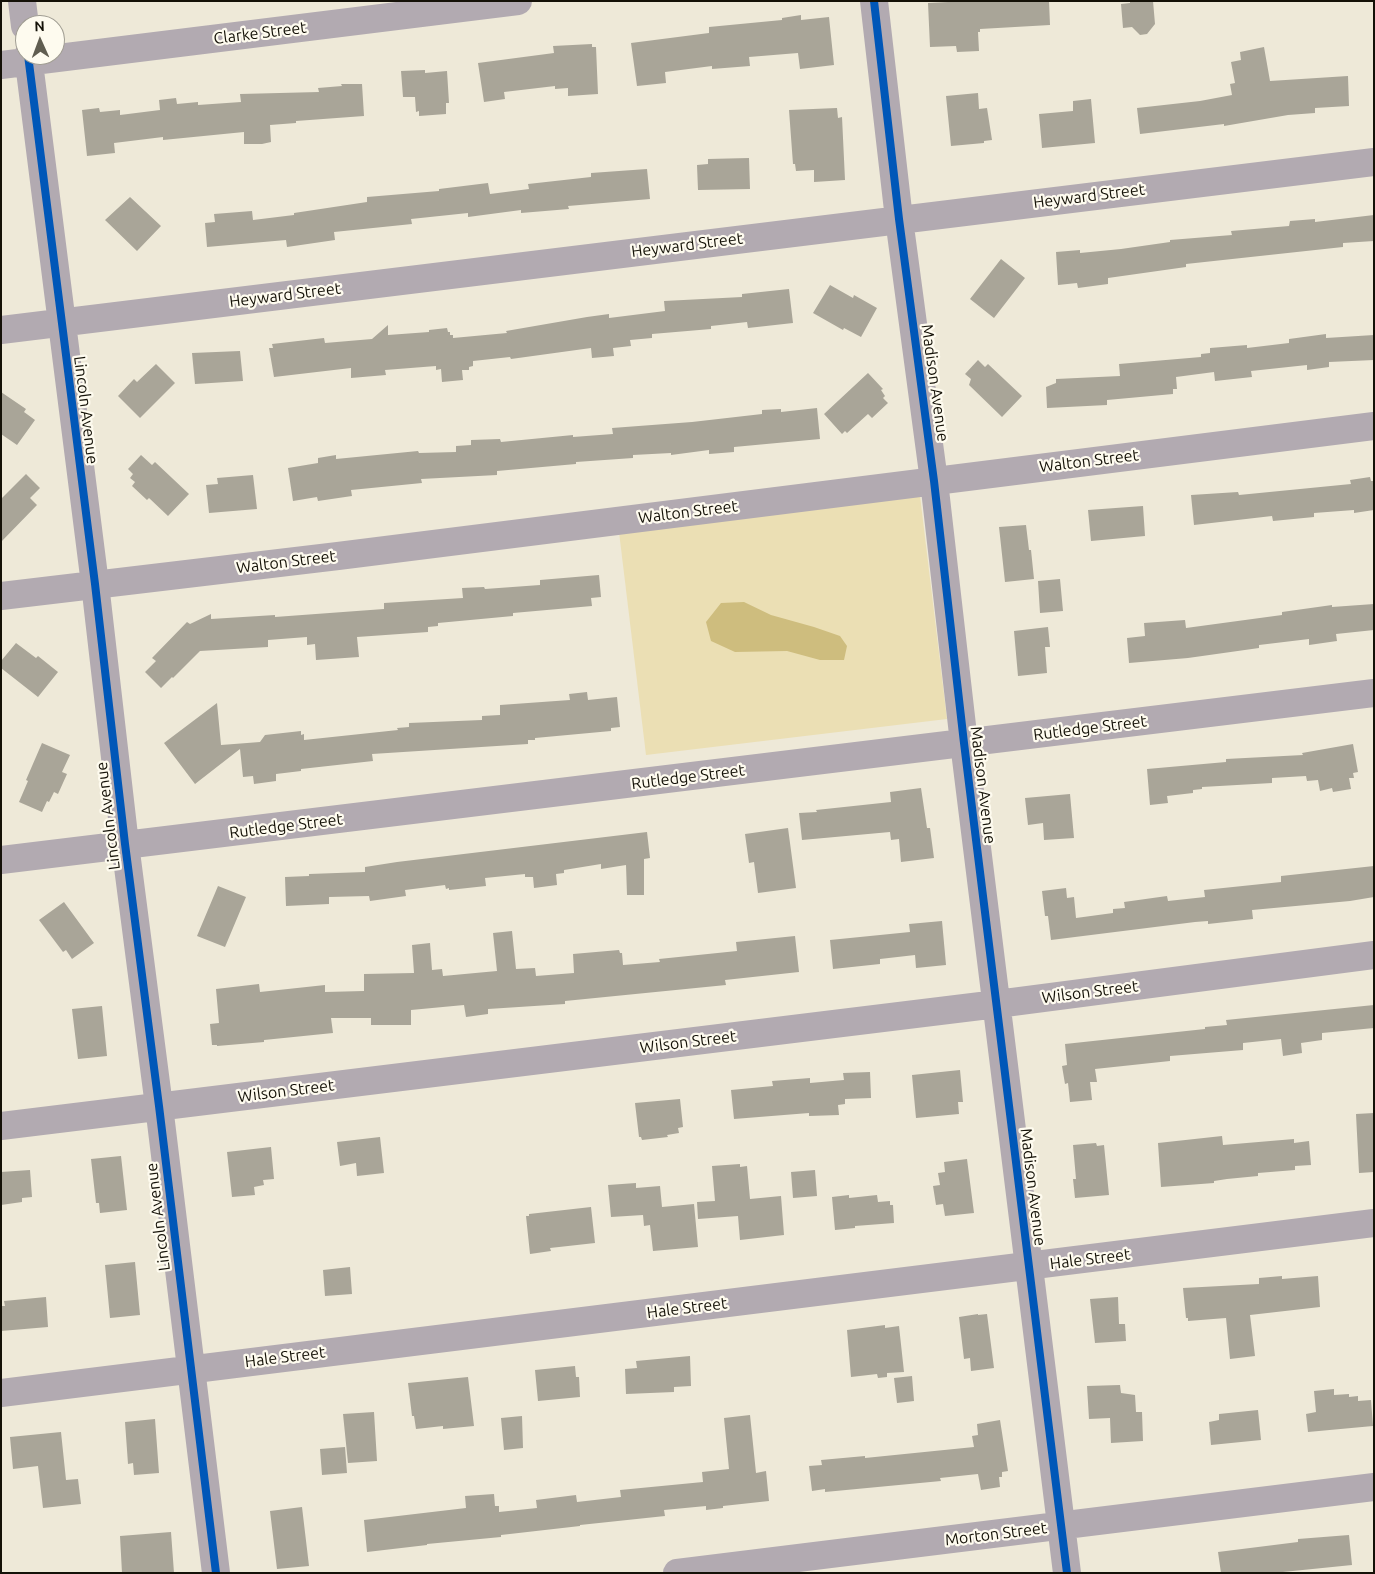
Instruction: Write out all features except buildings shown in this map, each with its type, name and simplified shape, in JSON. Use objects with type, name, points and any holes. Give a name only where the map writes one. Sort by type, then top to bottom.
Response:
[{"type":"street","points":[[22,1],[24,15]]},
{"type":"street","name":"Clarke Street","points":[[65,54],[518,1]]},
{"type":"street","name":"Madison Avenue","points":[[874,1],[899,219],[934,481],[964,743],[1067,1573]]},
{"type":"street","name":"Clarke Street","points":[[1,65],[15,62]]},
{"type":"street","name":"Lincoln Avenue","points":[[30,65],[95,584],[124,844],[159,1106],[216,1573]]},
{"type":"street","name":"Heyward Street","points":[[1,330],[1374,162]]},
{"type":"street","name":"Walton Street","points":[[1,596],[338,556],[1374,426]]},
{"type":"street","name":"Rutledge Street","points":[[1,860],[1374,693]]},
{"type":"street","name":"Wilson Street","points":[[1,1126],[997,1004],[1374,955]]},
{"type":"street","name":"Hale Street","points":[[1,1393],[190,1368],[1374,1224]]},
{"type":"street","name":"Morton Street","points":[[677,1573],[1374,1487]]},
{"type":"shaded area","points":[[920,496],[947,719],[646,755],[619,532]]},
{"type":"shaded area","points":[[744,602],[771,615],[840,636],[847,646],[844,660],[820,660],[787,651],[735,652],[711,641],[706,622],[721,603]]},
{"type":"cycle path","points":[[874,1],[899,219],[934,481],[964,743],[1067,1573]]},
{"type":"cycle path","points":[[29,65],[216,1573]]}]
